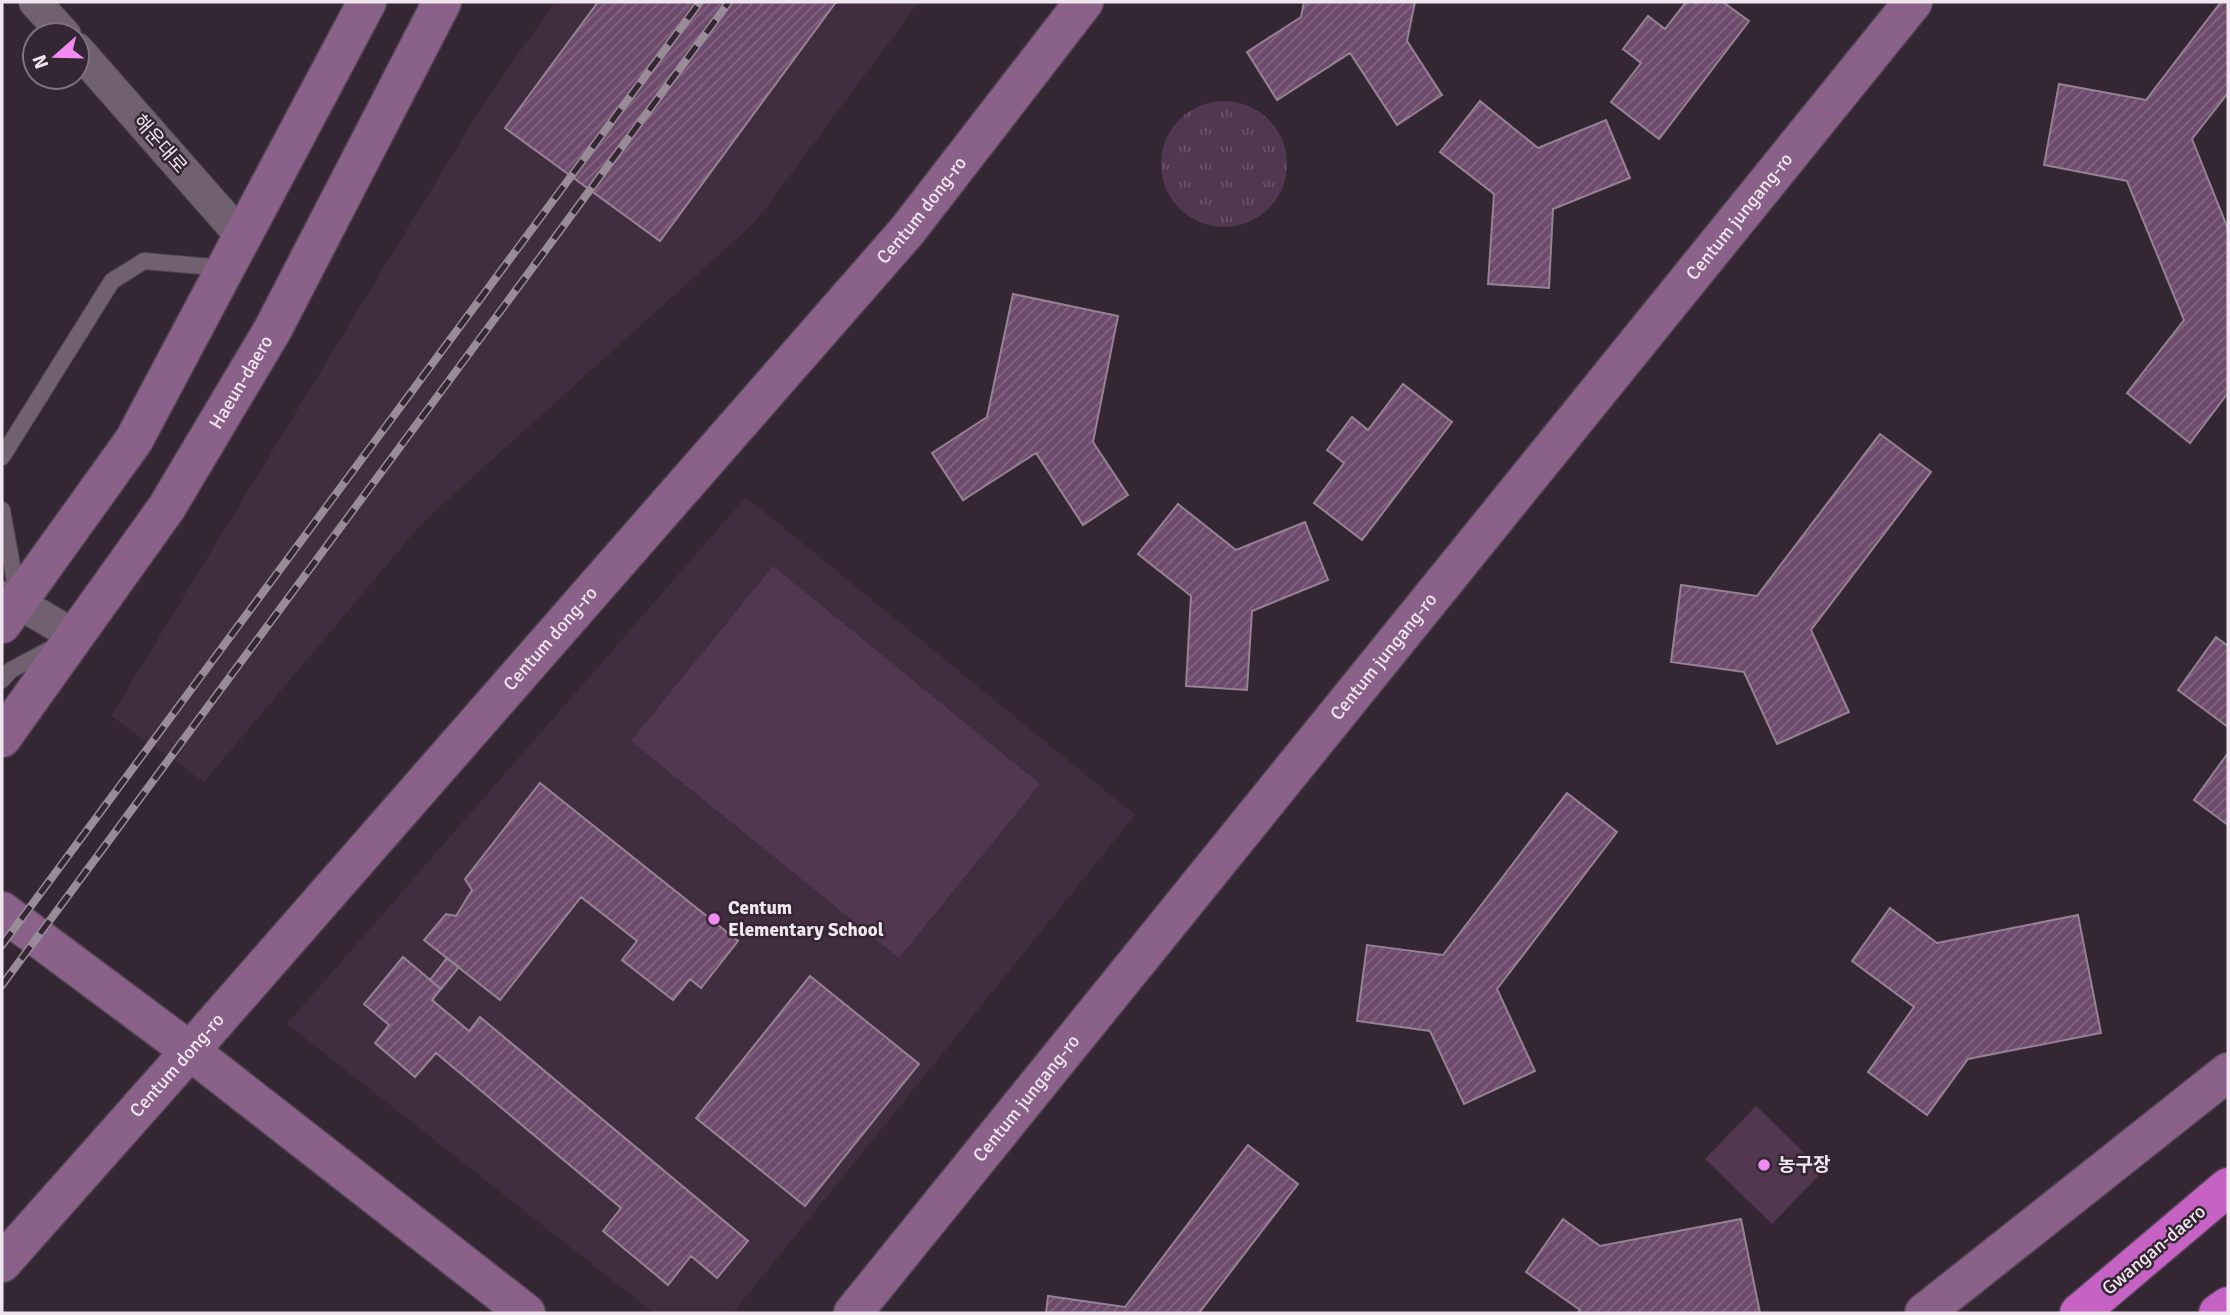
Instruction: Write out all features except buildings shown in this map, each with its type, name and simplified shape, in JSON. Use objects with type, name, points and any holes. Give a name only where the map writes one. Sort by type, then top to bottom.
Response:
[{"type":"highway","name":"Gwangan-daero","points":[[2079,1313],[2228,1188]]},
{"type":"highway","points":[[2218,1313],[2228,1306]]},
{"type":"main road","points":[[7,608],[134,440],[366,2]]},
{"type":"main road","name":"Haeun-daero","points":[[2,738],[167,507],[273,330],[442,2]]},
{"type":"main road","name":"Centum dong-ro","points":[[2,1263],[907,231],[1084,2]]},
{"type":"main road","name":"Centum jungang-ro","points":[[853,1313],[1913,2]]},
{"type":"main road","points":[[2,911],[190,1051],[526,1313]]},
{"type":"main road","points":[[1924,1313],[2228,1072]]},
{"type":"street","points":[[35,2],[52,21]]},
{"type":"street","name":"해운대로","points":[[91,67],[235,253]]},
{"type":"street","points":[[7,608],[75,636]]},
{"type":"lane","points":[[2,457],[112,281],[144,261],[235,253]]},
{"type":"lane","points":[[2,509],[7,608]]},
{"type":"lane","points":[[2,680],[11,670],[75,636]]},
{"type":"shaded area","points":[[555,2],[919,2],[756,221],[422,523],[204,782],[111,716],[487,98]]},
{"type":"shaded area","name":"Centum Elementary School","points":[[746,497],[1135,815],[733,1313],[654,1313],[287,1024]]},
{"type":"green space","points":[[1224,101],[1248,106],[1268,120],[1282,140],[1287,164],[1282,188],[1268,208],[1248,222],[1224,227],[1200,222],[1180,208],[1166,188],[1161,164],[1166,140],[1180,120],[1200,106]]},
{"type":"green space","points":[[773,566],[1040,784],[899,958],[631,741]]},
{"type":"green space","name":"농구장","points":[[1756,1106],[1823,1171],[1772,1224],[1705,1159]]},
{"type":"railway","points":[[2,945],[700,2]]},
{"type":"railway","points":[[2,985],[729,2]]},
{"type":"place","name":"Centum Elementary School","points":[[714,919]]},
{"type":"place","name":"농구장","points":[[1764,1165]]}]
